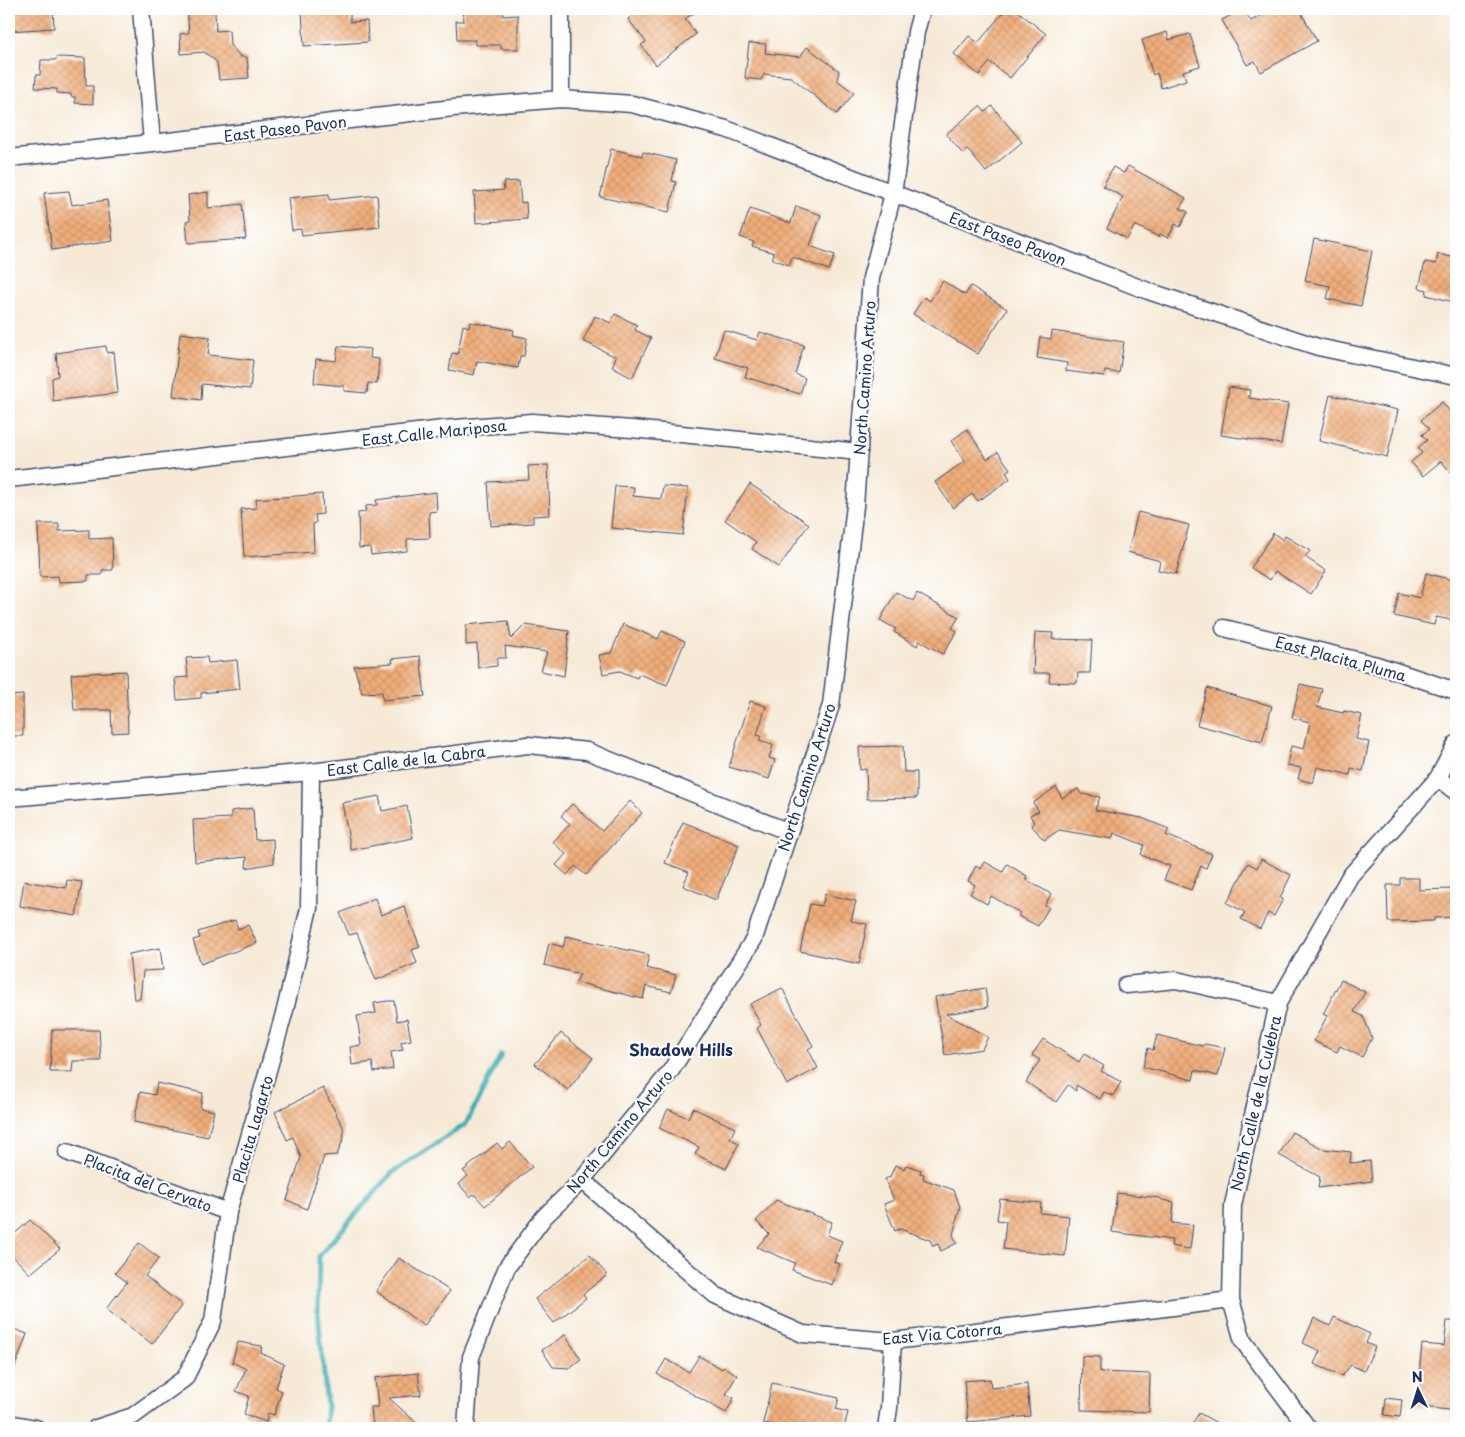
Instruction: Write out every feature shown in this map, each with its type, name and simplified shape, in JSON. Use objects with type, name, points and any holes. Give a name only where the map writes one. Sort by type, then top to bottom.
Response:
[{"type":"street","points":[[141,9],[152,143]]},
{"type":"street","points":[[561,9],[561,99]]},
{"type":"street","name":"North Camino Arturo","points":[[466,1428],[471,1357],[507,1267],[544,1217],[582,1180],[670,1072],[754,938],[831,705],[855,506],[871,278],[893,194],[916,32],[922,9]]},
{"type":"street","name":"East Paseo Pavon","points":[[9,158],[453,108],[561,99],[632,104],[726,129],[1148,291],[1318,348],[1456,376]]},
{"type":"street","name":"East Calle Mariposa","points":[[9,478],[443,429],[532,422],[632,429],[859,452]]},
{"type":"street","name":"East Placita Pluma","points":[[1224,628],[1377,664],[1456,691]]},
{"type":"street","name":"North Calle de la Culebra","points":[[1308,1428],[1243,1340],[1231,1300],[1233,1204],[1278,1003],[1350,876],[1438,778],[1456,744]]},
{"type":"street","name":"East Calle de la Cabra","points":[[9,798],[311,772],[528,745],[587,752],[789,832]]},
{"type":"street","name":"Placita Lagarto","points":[[96,1428],[133,1416],[185,1378],[213,1320],[228,1212],[285,1010],[309,908],[311,772]]},
{"type":"street","points":[[1438,778],[1456,792]]},
{"type":"street","points":[[1126,985],[1176,980],[1278,1003]]},
{"type":"street","name":"Placita del Cervato","points":[[68,1152],[228,1212]]},
{"type":"street","name":"East Via Cotorra","points":[[582,1180],[715,1295],[803,1334],[893,1341],[1231,1300]]},
{"type":"street","points":[[886,1428],[893,1341]]},
{"type":"street","points":[[9,1423],[36,1428]]},
{"type":"building","points":[[9,9],[53,9],[54,28],[9,31]]},
{"type":"building","points":[[187,9],[215,11],[216,31],[229,30],[230,45],[241,57],[247,57],[249,78],[219,80],[217,62],[204,52],[181,54],[180,34],[189,33]]},
{"type":"building","points":[[350,9],[350,22],[367,21],[368,42],[304,46],[302,10]]},
{"type":"building","points":[[463,9],[503,9],[503,16],[518,15],[518,49],[501,49],[501,45],[475,45],[475,40],[457,40],[456,21],[464,21]]},
{"type":"building","points":[[641,9],[700,9],[685,19],[696,34],[656,65],[641,45],[646,42],[628,19]]},
{"type":"building","points":[[1006,9],[1015,9],[1046,34],[1010,78],[990,62],[979,75],[954,54],[969,36],[978,43]]},
{"type":"building","points":[[1243,9],[1251,21],[1273,9],[1299,9],[1317,41],[1261,72],[1255,61],[1247,65],[1222,20]]},
{"type":"building","points":[[1167,32],[1169,40],[1190,34],[1200,66],[1183,71],[1186,80],[1161,88],[1157,73],[1153,75],[1142,40]]},
{"type":"building","points":[[749,43],[766,44],[765,53],[800,57],[807,47],[839,71],[837,80],[854,93],[837,114],[791,77],[764,74],[761,80],[745,78]]},
{"type":"building","points":[[58,57],[85,58],[86,86],[93,86],[93,104],[75,103],[75,97],[71,97],[71,94],[57,93],[57,89],[35,88],[36,75],[40,75],[41,60],[55,60]]},
{"type":"building","points":[[980,106],[985,112],[992,106],[1022,142],[986,172],[967,149],[962,153],[946,134]]},
{"type":"building","points":[[611,149],[642,156],[643,152],[676,160],[672,181],[676,182],[669,212],[600,197]]},
{"type":"building","points":[[1128,166],[1186,198],[1180,208],[1188,212],[1180,227],[1175,224],[1168,238],[1160,234],[1159,237],[1135,225],[1127,239],[1107,228],[1123,197],[1103,186],[1113,167],[1124,173]]},
{"type":"building","points":[[519,181],[521,203],[526,202],[527,219],[476,223],[474,192],[504,190],[503,182]]},
{"type":"building","points":[[69,191],[72,205],[107,200],[113,241],[52,250],[44,193]]},
{"type":"building","points":[[208,192],[208,208],[242,204],[246,239],[188,243],[186,221],[190,220],[188,195]]},
{"type":"building","points":[[329,194],[329,200],[377,195],[380,227],[302,235],[301,229],[292,230],[288,198]]},
{"type":"building","points":[[796,206],[821,215],[810,246],[835,255],[829,270],[792,257],[789,265],[772,259],[774,253],[752,246],[754,242],[740,237],[750,209],[791,223]]},
{"type":"building","points":[[1314,239],[1372,251],[1361,306],[1327,299],[1330,286],[1305,281]]},
{"type":"building","points":[[1438,254],[1456,258],[1456,292],[1454,302],[1426,295],[1427,290],[1419,288],[1425,262],[1436,264]]},
{"type":"building","points":[[943,281],[965,295],[971,286],[1007,309],[978,354],[913,314],[924,297],[930,301]]},
{"type":"building","points":[[615,314],[637,325],[635,330],[651,338],[632,378],[612,367],[616,357],[583,341],[595,316],[611,323]]},
{"type":"building","points":[[470,322],[514,330],[513,335],[527,338],[524,356],[520,356],[518,368],[477,361],[474,375],[449,370],[452,353],[458,354],[463,325],[469,327]]},
{"type":"building","points":[[724,330],[757,340],[760,332],[804,345],[795,374],[805,378],[800,394],[745,377],[748,368],[715,358]]},
{"type":"building","points":[[1052,331],[1124,342],[1119,373],[1105,371],[1104,376],[1066,371],[1067,363],[1037,358],[1040,337],[1051,339]]},
{"type":"building","points":[[180,333],[210,337],[208,355],[253,360],[250,389],[202,384],[201,400],[173,396]]},
{"type":"building","points":[[106,346],[107,353],[114,352],[118,393],[53,401],[52,378],[58,376],[56,353]]},
{"type":"building","points":[[338,346],[371,349],[370,358],[379,359],[377,384],[368,383],[367,393],[344,391],[344,386],[314,383],[316,359],[336,361]]},
{"type":"building","points":[[1229,387],[1250,390],[1249,398],[1288,404],[1281,444],[1221,435]]},
{"type":"building","points":[[1330,395],[1398,410],[1387,457],[1319,441]]},
{"type":"building","points":[[1442,402],[1456,419],[1456,478],[1441,461],[1423,476],[1411,462],[1422,453],[1418,448],[1427,440],[1422,435],[1429,429],[1421,420]]},
{"type":"building","points":[[967,429],[987,459],[998,452],[1010,469],[1006,472],[1010,479],[978,501],[972,494],[953,508],[935,482],[965,461],[951,441]]},
{"type":"building","points":[[548,465],[550,515],[533,516],[533,523],[491,526],[488,482],[529,480],[528,466]]},
{"type":"building","points":[[750,484],[809,524],[779,567],[752,549],[756,542],[725,520]]},
{"type":"building","points":[[615,486],[634,487],[633,496],[661,499],[663,486],[688,488],[683,535],[611,528]]},
{"type":"building","points":[[436,492],[437,511],[429,512],[430,538],[407,539],[407,551],[371,555],[370,547],[359,548],[358,513],[365,512],[366,506],[377,505],[376,500]]},
{"type":"building","points":[[322,494],[323,514],[315,515],[316,523],[313,524],[314,552],[244,557],[241,509],[257,508],[256,499]]},
{"type":"building","points":[[1138,512],[1189,525],[1176,574],[1158,570],[1160,561],[1128,552]]},
{"type":"building","points":[[38,524],[59,524],[59,531],[89,530],[89,539],[112,538],[113,570],[102,570],[102,575],[88,575],[88,581],[59,582],[58,576],[40,577]]},
{"type":"building","points":[[1273,533],[1283,540],[1285,536],[1310,551],[1305,557],[1326,571],[1311,594],[1275,571],[1270,580],[1251,568]]},
{"type":"building","points":[[1426,573],[1456,581],[1456,621],[1436,617],[1434,625],[1394,616],[1399,593],[1420,598]]},
{"type":"building","points":[[896,592],[913,601],[917,593],[959,617],[952,628],[957,631],[943,654],[919,641],[917,646],[894,632],[896,629],[880,620]]},
{"type":"building","points":[[508,621],[511,639],[525,625],[569,631],[564,676],[541,671],[547,652],[505,646],[506,658],[497,658],[497,666],[478,668],[477,644],[466,645],[466,625]]},
{"type":"building","points":[[623,624],[658,639],[662,631],[685,641],[667,685],[639,674],[637,678],[620,671],[603,674],[599,655],[611,653]]},
{"type":"building","points":[[1035,632],[1053,633],[1052,639],[1092,640],[1090,673],[1078,673],[1077,683],[1049,682],[1050,673],[1033,673]]},
{"type":"building","points":[[420,656],[425,696],[383,700],[382,692],[362,693],[354,666],[393,663],[392,659]]},
{"type":"building","points":[[207,657],[208,663],[237,660],[240,689],[201,693],[201,698],[177,700],[175,678],[188,677],[186,658]]},
{"type":"building","points":[[126,671],[128,732],[112,733],[111,710],[74,710],[71,674]]},
{"type":"building","points":[[1300,684],[1322,689],[1317,707],[1362,715],[1356,739],[1369,742],[1363,771],[1351,768],[1350,775],[1317,767],[1313,783],[1298,779],[1301,768],[1287,765],[1291,746],[1304,749],[1310,722],[1292,718]]},
{"type":"building","points":[[1207,688],[1272,706],[1262,742],[1197,725]]},
{"type":"building","points":[[23,695],[23,736],[9,736],[9,696]]},
{"type":"building","points":[[750,701],[766,706],[757,735],[761,736],[759,741],[773,745],[769,758],[775,760],[769,779],[729,767]]},
{"type":"building","points":[[903,746],[904,772],[917,772],[917,798],[867,799],[866,769],[860,770],[859,747]]},
{"type":"building","points":[[1056,787],[1062,798],[1078,789],[1081,794],[1100,797],[1095,810],[1142,818],[1169,829],[1166,835],[1212,854],[1206,868],[1201,866],[1191,890],[1164,880],[1170,866],[1141,855],[1144,845],[1114,833],[1112,839],[1059,830],[1044,840],[1031,825],[1034,823],[1030,815],[1039,811],[1033,803]]},
{"type":"building","points":[[379,796],[382,811],[407,806],[413,838],[351,850],[342,803]]},
{"type":"building","points":[[630,801],[642,813],[586,875],[575,866],[567,875],[556,865],[566,854],[553,842],[570,824],[561,816],[572,804],[602,831]]},
{"type":"building","points":[[253,808],[255,840],[273,839],[274,863],[246,868],[247,857],[195,862],[193,820],[231,818],[231,811]]},
{"type":"building","points":[[683,822],[739,845],[716,900],[683,886],[689,872],[665,863]]},
{"type":"building","points":[[1261,859],[1291,875],[1280,898],[1283,899],[1274,916],[1268,913],[1260,929],[1241,919],[1245,912],[1227,903],[1248,863],[1257,868]]},
{"type":"building","points":[[985,862],[1003,872],[1007,864],[1027,876],[1025,879],[1051,894],[1045,905],[1049,907],[1038,926],[1018,916],[1020,913],[991,896],[987,904],[970,894],[975,885],[968,881],[976,866],[981,869]]},
{"type":"building","points":[[1400,878],[1419,878],[1419,890],[1452,889],[1453,917],[1434,918],[1434,921],[1388,922],[1387,885],[1400,885]]},
{"type":"building","points":[[67,880],[82,882],[76,916],[20,906],[24,881],[66,888]]},
{"type":"building","points":[[825,894],[856,901],[851,921],[867,924],[859,964],[800,951],[810,904],[822,906]]},
{"type":"building","points":[[375,898],[381,915],[404,906],[420,947],[412,950],[417,963],[376,980],[357,933],[349,935],[340,913]]},
{"type":"building","points":[[235,920],[238,929],[248,925],[257,943],[201,964],[193,940],[200,938],[198,932]]},
{"type":"building","points":[[566,936],[649,955],[646,968],[676,975],[671,992],[646,986],[643,999],[576,982],[580,974],[544,965],[549,943],[563,947]]},
{"type":"building","points":[[160,948],[163,970],[143,971],[140,999],[134,999],[129,954]]},
{"type":"building","points":[[1341,980],[1365,992],[1354,1012],[1363,1016],[1372,1038],[1362,1057],[1340,1046],[1337,1052],[1314,1041],[1327,1016],[1323,1014]]},
{"type":"building","points":[[782,988],[813,1046],[808,1049],[818,1068],[787,1085],[757,1028],[761,1025],[750,1004]]},
{"type":"building","points":[[985,988],[988,1007],[946,1014],[988,1037],[982,1049],[945,1055],[935,997]]},
{"type":"building","points":[[394,1001],[397,1021],[407,1019],[411,1040],[401,1042],[403,1050],[391,1052],[393,1069],[374,1072],[372,1062],[352,1065],[350,1047],[361,1045],[357,1016],[376,1013],[374,1003]]},
{"type":"building","points":[[52,1030],[99,1030],[101,1061],[73,1061],[72,1072],[50,1072]]},
{"type":"building","points":[[561,1033],[593,1058],[568,1090],[535,1064]]},
{"type":"building","points":[[1157,1035],[1202,1046],[1205,1044],[1225,1048],[1218,1076],[1195,1070],[1193,1080],[1143,1067],[1148,1048],[1153,1050]]},
{"type":"building","points":[[1043,1039],[1079,1062],[1084,1054],[1104,1066],[1101,1071],[1121,1082],[1113,1096],[1104,1092],[1100,1099],[1076,1085],[1076,1091],[1068,1085],[1056,1102],[1026,1082],[1040,1060],[1032,1055]]},
{"type":"building","points":[[157,1083],[203,1093],[200,1108],[214,1111],[208,1137],[134,1122],[140,1092],[155,1095]]},
{"type":"building","points":[[323,1088],[343,1127],[344,1137],[337,1155],[324,1156],[307,1209],[287,1200],[301,1157],[293,1137],[287,1140],[275,1112]]},
{"type":"building","points":[[693,1108],[735,1128],[730,1139],[739,1143],[726,1169],[695,1154],[699,1147],[659,1128],[668,1109],[688,1118]]},
{"type":"building","points":[[1292,1132],[1323,1149],[1351,1152],[1350,1163],[1370,1161],[1372,1181],[1318,1188],[1320,1177],[1279,1155]]},
{"type":"building","points":[[510,1142],[532,1167],[485,1206],[474,1194],[470,1197],[459,1184],[468,1176],[463,1171],[497,1143],[502,1149]]},
{"type":"building","points":[[895,1165],[904,1169],[906,1165],[921,1170],[920,1173],[924,1174],[923,1179],[954,1190],[960,1207],[953,1235],[957,1243],[941,1251],[938,1244],[933,1246],[930,1240],[900,1229],[895,1231],[884,1204],[894,1200],[885,1179],[890,1177]]},
{"type":"building","points":[[1117,1193],[1160,1198],[1174,1202],[1172,1223],[1193,1225],[1190,1249],[1171,1246],[1172,1240],[1112,1232]]},
{"type":"building","points":[[1000,1199],[1041,1203],[1040,1213],[1069,1216],[1065,1256],[1003,1249],[1006,1221],[997,1220]]},
{"type":"building","points":[[776,1200],[832,1222],[827,1235],[842,1241],[834,1262],[840,1264],[832,1285],[792,1270],[795,1263],[757,1247],[769,1234],[756,1221]]},
{"type":"building","points":[[30,1220],[60,1249],[30,1274],[9,1252],[9,1239]]},
{"type":"building","points":[[139,1243],[159,1258],[145,1276],[182,1305],[152,1344],[106,1309],[127,1282],[115,1273]]},
{"type":"building","points":[[590,1255],[607,1275],[583,1294],[586,1298],[554,1323],[535,1299]]},
{"type":"building","points":[[399,1258],[450,1291],[424,1326],[376,1291]]},
{"type":"building","points":[[1334,1317],[1370,1334],[1366,1343],[1375,1347],[1364,1371],[1351,1365],[1342,1376],[1314,1364],[1320,1351],[1303,1343],[1314,1318],[1330,1326]]},
{"type":"building","points":[[1447,1321],[1456,1321],[1456,1411],[1416,1406],[1422,1344],[1444,1346]]},
{"type":"building","points":[[9,1327],[27,1334],[10,1380],[9,1380]]},
{"type":"building","points":[[565,1335],[581,1359],[569,1368],[553,1367],[542,1350]]},
{"type":"building","points":[[238,1342],[262,1346],[261,1353],[284,1364],[276,1388],[282,1391],[274,1415],[268,1413],[266,1422],[244,1414],[249,1396],[236,1391],[246,1369],[232,1362]]},
{"type":"building","points":[[699,1356],[737,1375],[726,1394],[734,1398],[726,1413],[657,1374],[666,1359],[689,1372]]},
{"type":"building","points":[[1082,1356],[1100,1357],[1100,1372],[1150,1374],[1149,1412],[1081,1410]]},
{"type":"building","points":[[418,1373],[421,1395],[389,1398],[422,1428],[373,1428],[371,1407],[378,1407],[375,1378]]},
{"type":"building","points":[[990,1379],[991,1388],[1027,1384],[1030,1416],[968,1422],[964,1381]]},
{"type":"building","points":[[772,1383],[839,1398],[836,1409],[848,1412],[844,1428],[826,1424],[825,1428],[798,1425],[797,1428],[788,1428],[763,1423]]},
{"type":"building","points":[[1386,1398],[1402,1400],[1400,1417],[1384,1415]]},
{"type":"building","points":[[1199,1413],[1226,1428],[1189,1428]]},
{"type":"waterway","points":[[325,1428],[327,1406],[318,1312],[319,1256],[392,1173],[466,1124],[501,1055]]},
{"type":"district","name":"Shadow Hills","points":[[681,1049]]}]
